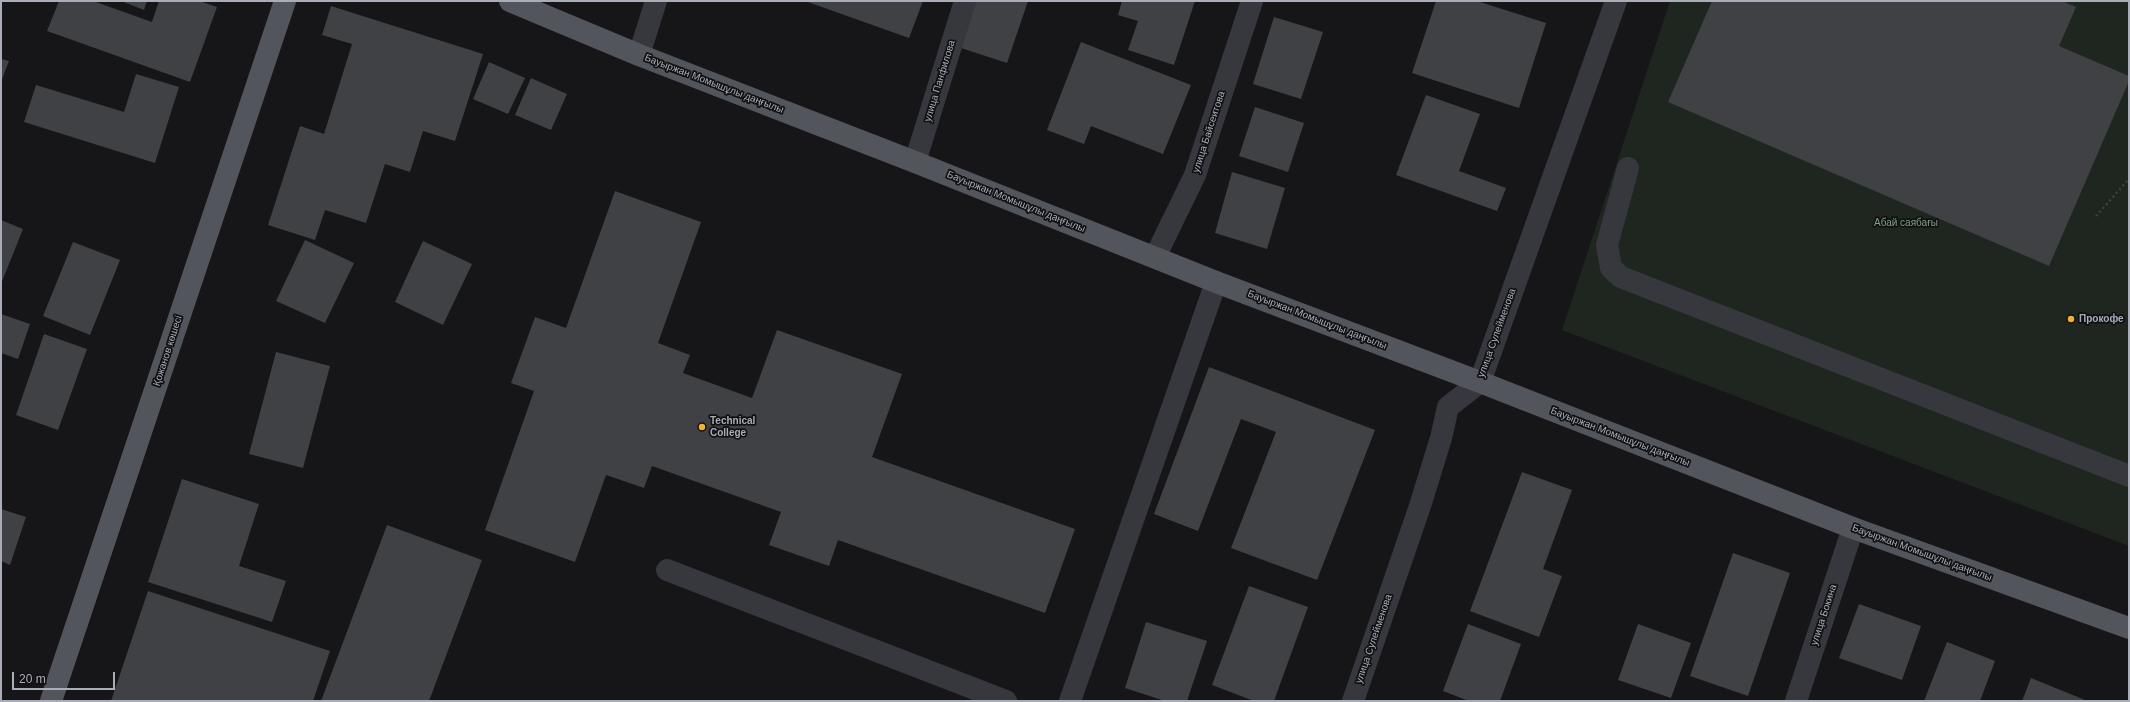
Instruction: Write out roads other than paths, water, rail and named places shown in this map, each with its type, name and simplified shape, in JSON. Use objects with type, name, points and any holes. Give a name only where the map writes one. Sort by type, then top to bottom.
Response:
[{"type":"main road","name":"Қожанов көшесі","points":[[50,701],[285,1]]},
{"type":"main road","name":"Бауыржан Момышұлы даңғылы","points":[[510,1],[639,55],[915,162],[1216,282],[1480,382],[1853,528],[2129,628]]},
{"type":"street","points":[[639,55],[656,1]]},
{"type":"street","name":"улица Панфилова","points":[[915,162],[965,1]]},
{"type":"street","name":"улица Байсеитова","points":[[1155,257],[1195,175],[1252,1]]},
{"type":"street","name":"улица Сулейменова","points":[[1353,701],[1420,506],[1441,438],[1448,407],[1480,382],[1616,1]]},
{"type":"street","points":[[1628,168],[1608,245],[1611,268],[1621,277],[2129,476]]},
{"type":"street","points":[[1070,701],[1216,282]]},
{"type":"street","name":"улица Бокина","points":[[1796,701],[1853,528]]},
{"type":"street","points":[[667,570],[1006,701]]},
{"type":"place","name":"Прокофе","points":[[2071,319]]},
{"type":"place","name":"Technical College","points":[[702,427]]},
{"type":"park label","name":"Абай саябағы","points":[[1906,223]]}]
